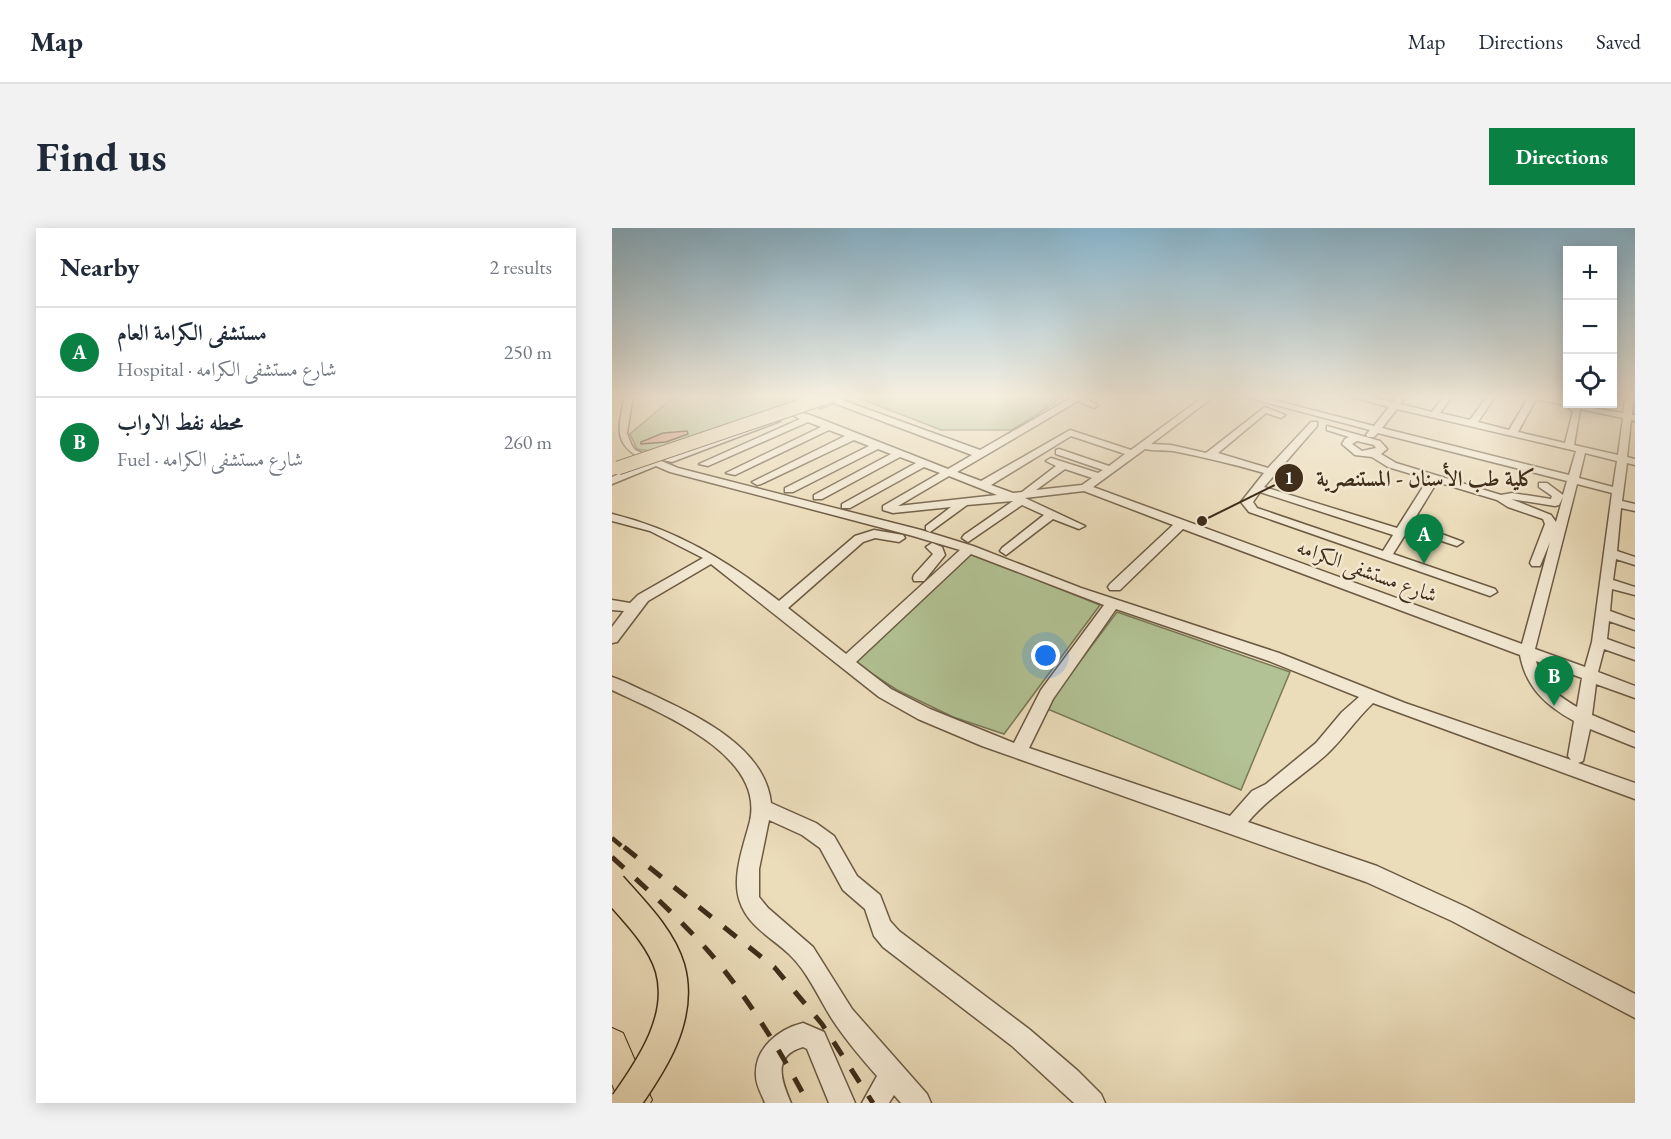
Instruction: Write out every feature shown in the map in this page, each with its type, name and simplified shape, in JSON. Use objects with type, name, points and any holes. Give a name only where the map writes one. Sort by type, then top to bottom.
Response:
[{"type":"main road","points":[[614,470],[717,436]]},
{"type":"main road","points":[[614,470],[664,458],[726,436]]},
{"type":"main road","points":[[612,886],[663,954],[670,968],[673,986],[672,1007],[666,1030],[651,1064],[625,1103]]},
{"type":"main road","points":[[612,910],[637,926],[663,954]]},
{"type":"main road","points":[[612,1044],[636,1103]]},
{"type":"street","points":[[623,436],[632,452],[664,458],[674,470],[968,544],[1032,575],[1114,595],[1371,696],[1635,791]]},
{"type":"street","points":[[612,481],[664,458],[730,436]]},
{"type":"street","points":[[704,464],[769,436]]},
{"type":"street","points":[[731,473],[810,436]]},
{"type":"street","points":[[757,482],[854,436],[946,473],[1020,498],[1079,526]]},
{"type":"street","points":[[933,436],[980,454]]},
{"type":"street","points":[[1010,436],[887,509],[1020,498],[1085,488],[1155,436]]},
{"type":"street","points":[[981,486],[1066,436]]},
{"type":"street","points":[[1079,436],[1131,453]]},
{"type":"street","points":[[1210,455],[1233,436]]},
{"type":"street","points":[[1304,436],[1270,472],[1247,502],[1253,510],[1490,592]]},
{"type":"street","points":[[1333,436],[1348,441],[1365,439],[1368,436]]},
{"type":"street","points":[[1349,436],[1365,439],[1392,465],[1501,498],[1512,505],[1549,519],[1551,524],[1536,563]]},
{"type":"street","points":[[1406,436],[1575,479],[1618,497],[1635,508]]},
{"type":"street","points":[[1520,436],[1635,462]]},
{"type":"street","points":[[1576,436],[1575,479],[1527,651],[1529,665],[1535,681],[1547,695],[1583,718],[1635,740]]},
{"type":"street","points":[[1577,756],[1590,675],[1599,642],[1612,554],[1621,459],[1627,436]]},
{"type":"street","points":[[1059,440],[1120,461]]},
{"type":"street","points":[[1348,441],[1347,444],[1353,451],[1378,450],[1406,442],[1451,453]]},
{"type":"street","points":[[789,490],[878,445]]},
{"type":"street","points":[[1148,447],[1171,448],[1202,456],[1210,455],[1270,472]]},
{"type":"street","points":[[1059,452],[1110,469]]},
{"type":"street","points":[[818,497],[899,454]]},
{"type":"street","points":[[1051,461],[1099,477]]},
{"type":"street","points":[[846,506],[922,464]]},
{"type":"street","points":[[847,663],[968,544],[1027,492],[1064,465]]},
{"type":"street","points":[[1386,555],[1434,478]]},
{"type":"street","points":[[1501,498],[1523,497],[1555,503],[1558,495],[1543,485]]},
{"type":"street","name":"شارع مستشفى الكرامه","points":[[1085,488],[1635,692]]},
{"type":"street","points":[[1257,488],[1457,542]]},
{"type":"street","points":[[930,528],[963,503]]},
{"type":"street","points":[[1006,551],[1052,514]]},
{"type":"street","points":[[612,517],[654,529],[712,558],[779,608],[885,693],[924,714],[1019,751],[1390,882],[1459,914],[1635,1006]]},
{"type":"street","points":[[1019,751],[1033,720],[1114,595],[1182,523]]},
{"type":"street","points":[[779,608],[854,542],[866,536],[885,534],[947,551]]},
{"type":"street","points":[[919,578],[939,555],[938,550],[932,547]]},
{"type":"street","points":[[1612,554],[1635,561]]},
{"type":"street","points":[[612,638],[633,608],[657,588],[712,558]]},
{"type":"street","points":[[1608,583],[1635,591]]},
{"type":"street","points":[[612,605],[633,608]]},
{"type":"street","points":[[1603,614],[1635,625]]},
{"type":"street","points":[[1599,642],[1635,655]]},
{"type":"street","points":[[612,683],[645,697],[711,735],[734,754],[748,772],[761,796],[761,808],[749,872],[749,901],[805,955],[843,1015],[918,1103]]},
{"type":"street","points":[[1233,826],[1258,797],[1272,790],[1322,748],[1348,717],[1371,696]]},
{"type":"street","points":[[761,808],[809,829],[827,842],[850,883],[873,902],[882,928],[891,939],[993,1015],[1076,1085],[1092,1103]]},
{"type":"street","points":[[778,1103],[770,1084],[770,1066],[773,1056],[787,1041],[803,1035],[816,1040],[842,1103]]},
{"type":"street","points":[[875,1103],[892,1075]]},
{"type":"green space","points":[[631,436],[702,436],[657,452],[637,449]]},
{"type":"green space","points":[[970,553],[1100,605],[1004,734],[953,717],[897,690],[854,662]]},
{"type":"green space","points":[[1117,612],[1290,672],[1241,790],[1045,708]]},
{"type":"building","points":[[656,436],[683,436],[666,442],[641,444]]},
{"type":"railway","points":[[612,838],[625,849]]},
{"type":"railway","points":[[624,847],[775,968],[822,1024],[873,1103]]},
{"type":"railway","points":[[612,857],[687,928],[724,970],[763,1025],[808,1103]]},
{"type":"place","name":"كلية طب الأسنان - المستنصرية","points":[[1202,521]]},
{"type":"place","name":"مستشفى الكرامة العام","points":[[1424,564]]},
{"type":"place","name":"محطه نفط الاواب","points":[[1554,706]]}]
